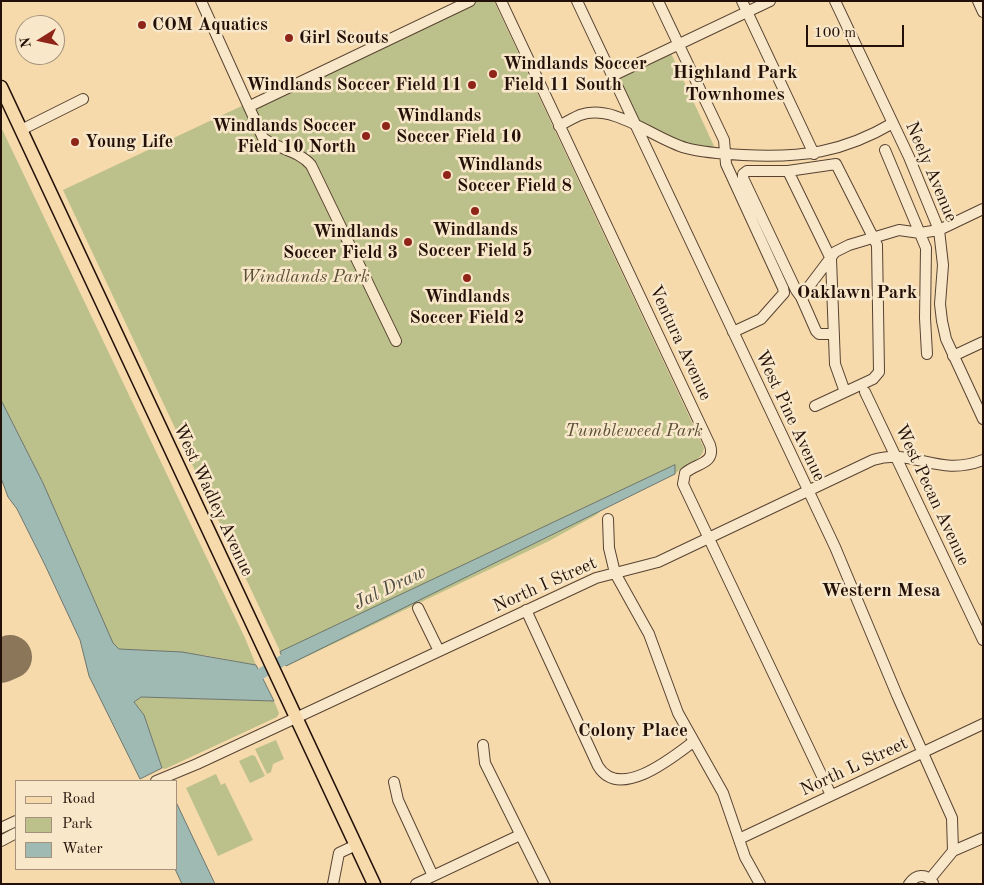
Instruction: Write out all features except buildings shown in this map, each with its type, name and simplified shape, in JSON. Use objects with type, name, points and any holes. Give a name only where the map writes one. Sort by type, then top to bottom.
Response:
[{"type":"main road","name":"West Wadley Avenue","points":[[1,87],[374,884]]},
{"type":"street","points":[[201,1],[263,138],[304,158],[311,165],[396,340]]},
{"type":"street","points":[[250,106],[470,1]]},
{"type":"street","name":"Ventura Avenue","points":[[501,1],[710,444],[712,453],[709,460],[688,470],[682,480],[831,795]]},
{"type":"street","name":"West Pine Avenue","points":[[576,1],[835,547],[952,818],[954,850]]},
{"type":"street","points":[[658,1],[724,140],[726,164],[784,292],[761,319],[733,332]]},
{"type":"street","points":[[742,1],[814,154]]},
{"type":"street","points":[[612,76],[770,1]]},
{"type":"street","name":"Neely Avenue","points":[[835,1],[893,123],[940,230],[943,265],[940,304],[946,339],[983,419]]},
{"type":"street","points":[[978,1],[983,12]]},
{"type":"street","points":[[21,130],[83,100]]},
{"type":"street","points":[[560,126],[580,115],[596,112],[618,116],[654,136],[686,148],[724,154],[785,157],[814,154],[842,146],[893,123]]},
{"type":"street","points":[[885,150],[920,233],[927,258],[925,318],[927,354]]},
{"type":"street","points":[[815,406],[873,379],[880,372],[877,245],[836,164],[788,171],[747,171],[743,178],[816,331],[819,334],[834,334]]},
{"type":"street","points":[[788,171],[831,259],[835,364],[845,392]]},
{"type":"street","points":[[801,297],[835,252],[872,237],[899,230],[920,233],[940,230],[983,209]]},
{"type":"street","points":[[953,356],[983,342]]},
{"type":"street","name":"West Pecan Avenue","points":[[865,392],[983,640]]},
{"type":"street","name":"North I Street","points":[[158,780],[596,578],[648,566],[873,460],[896,456],[952,467],[983,460]]},
{"type":"street","points":[[608,519],[609,548],[615,573],[649,634],[673,702],[693,742],[724,793],[745,857],[760,884]]},
{"type":"street","points":[[418,608],[439,651]]},
{"type":"street","points":[[526,610],[598,766],[606,776],[616,781],[635,777],[668,761],[693,742]]},
{"type":"street","name":"North L Street","points":[[739,839],[983,724]]},
{"type":"street","points":[[483,745],[486,763],[545,884]]},
{"type":"street","points":[[394,782],[398,800],[433,876]]},
{"type":"street","points":[[9,837],[3,827],[15,821]]},
{"type":"street","points":[[416,884],[520,835]]},
{"type":"street","points":[[909,884],[918,876],[932,881],[954,850],[983,838]]},
{"type":"street","points":[[333,884],[339,853],[356,845]]},
{"type":"green space","name":"Windlands Park","points":[[465,1],[494,1],[704,448],[703,453],[697,460],[675,474],[608,505],[596,515],[549,541],[287,666],[63,190]]},
{"type":"green space","points":[[669,49],[714,146],[698,150],[635,125],[612,76]]},
{"type":"green space","points":[[1,127],[245,638],[256,665],[203,655],[119,649],[112,643],[43,483],[1,400]]},
{"type":"green space","points":[[141,697],[274,701],[279,713],[277,717],[165,769],[162,768],[144,715],[134,702]]},
{"type":"green space","points":[[276,740],[284,759],[273,764],[271,772],[267,774],[255,749]]},
{"type":"green space","points":[[252,755],[255,756],[265,776],[250,783],[239,761]]},
{"type":"green space","points":[[216,774],[221,785],[225,783],[253,840],[218,856],[186,788]]},
{"type":"water","points":[[1,400],[43,483],[113,643],[119,649],[182,652],[256,665],[274,701],[141,697],[134,702],[144,715],[162,768],[140,779],[89,676],[80,640],[17,509],[8,497],[1,478]]},
{"type":"water","points":[[675,465],[675,474],[286,666],[280,652]]},
{"type":"water","points":[[178,806],[215,884],[182,884],[175,870],[178,870]]},
{"type":"waterway","name":"Jal Draw","points":[[245,676],[257,676],[295,653]]},
{"type":"runway","points":[[1,661],[10,657]]},
{"type":"place","name":"COM Aquatics","points":[[142,25]]},
{"type":"place","name":"Girl Scouts","points":[[289,38]]},
{"type":"place","name":"Windlands Soccer Field 11 South","points":[[493,74]]},
{"type":"place","name":"Windlands Soccer Field 11","points":[[472,85]]},
{"type":"place","name":"Windlands Soccer Field 10","points":[[386,126]]},
{"type":"place","name":"Windlands Soccer Field 10 North","points":[[366,136]]},
{"type":"place","name":"Young Life","points":[[75,142]]},
{"type":"place","name":"Windlands Soccer Field 8","points":[[447,175]]},
{"type":"place","name":"Windlands Soccer Field 5","points":[[475,211]]},
{"type":"place","name":"Windlands Soccer Field 3","points":[[408,242]]},
{"type":"place","name":"Windlands Soccer Field 2","points":[[467,278]]},
{"type":"district","name":"Highland Park Townhomes","points":[[735,84]]},
{"type":"district","name":"Oaklawn Park","points":[[857,293]]},
{"type":"district","name":"Western Mesa","points":[[881,591]]},
{"type":"district","name":"Colony Place","points":[[633,731]]},
{"type":"park label","name":"Tumbleweed Park","points":[[634,431]]}]
